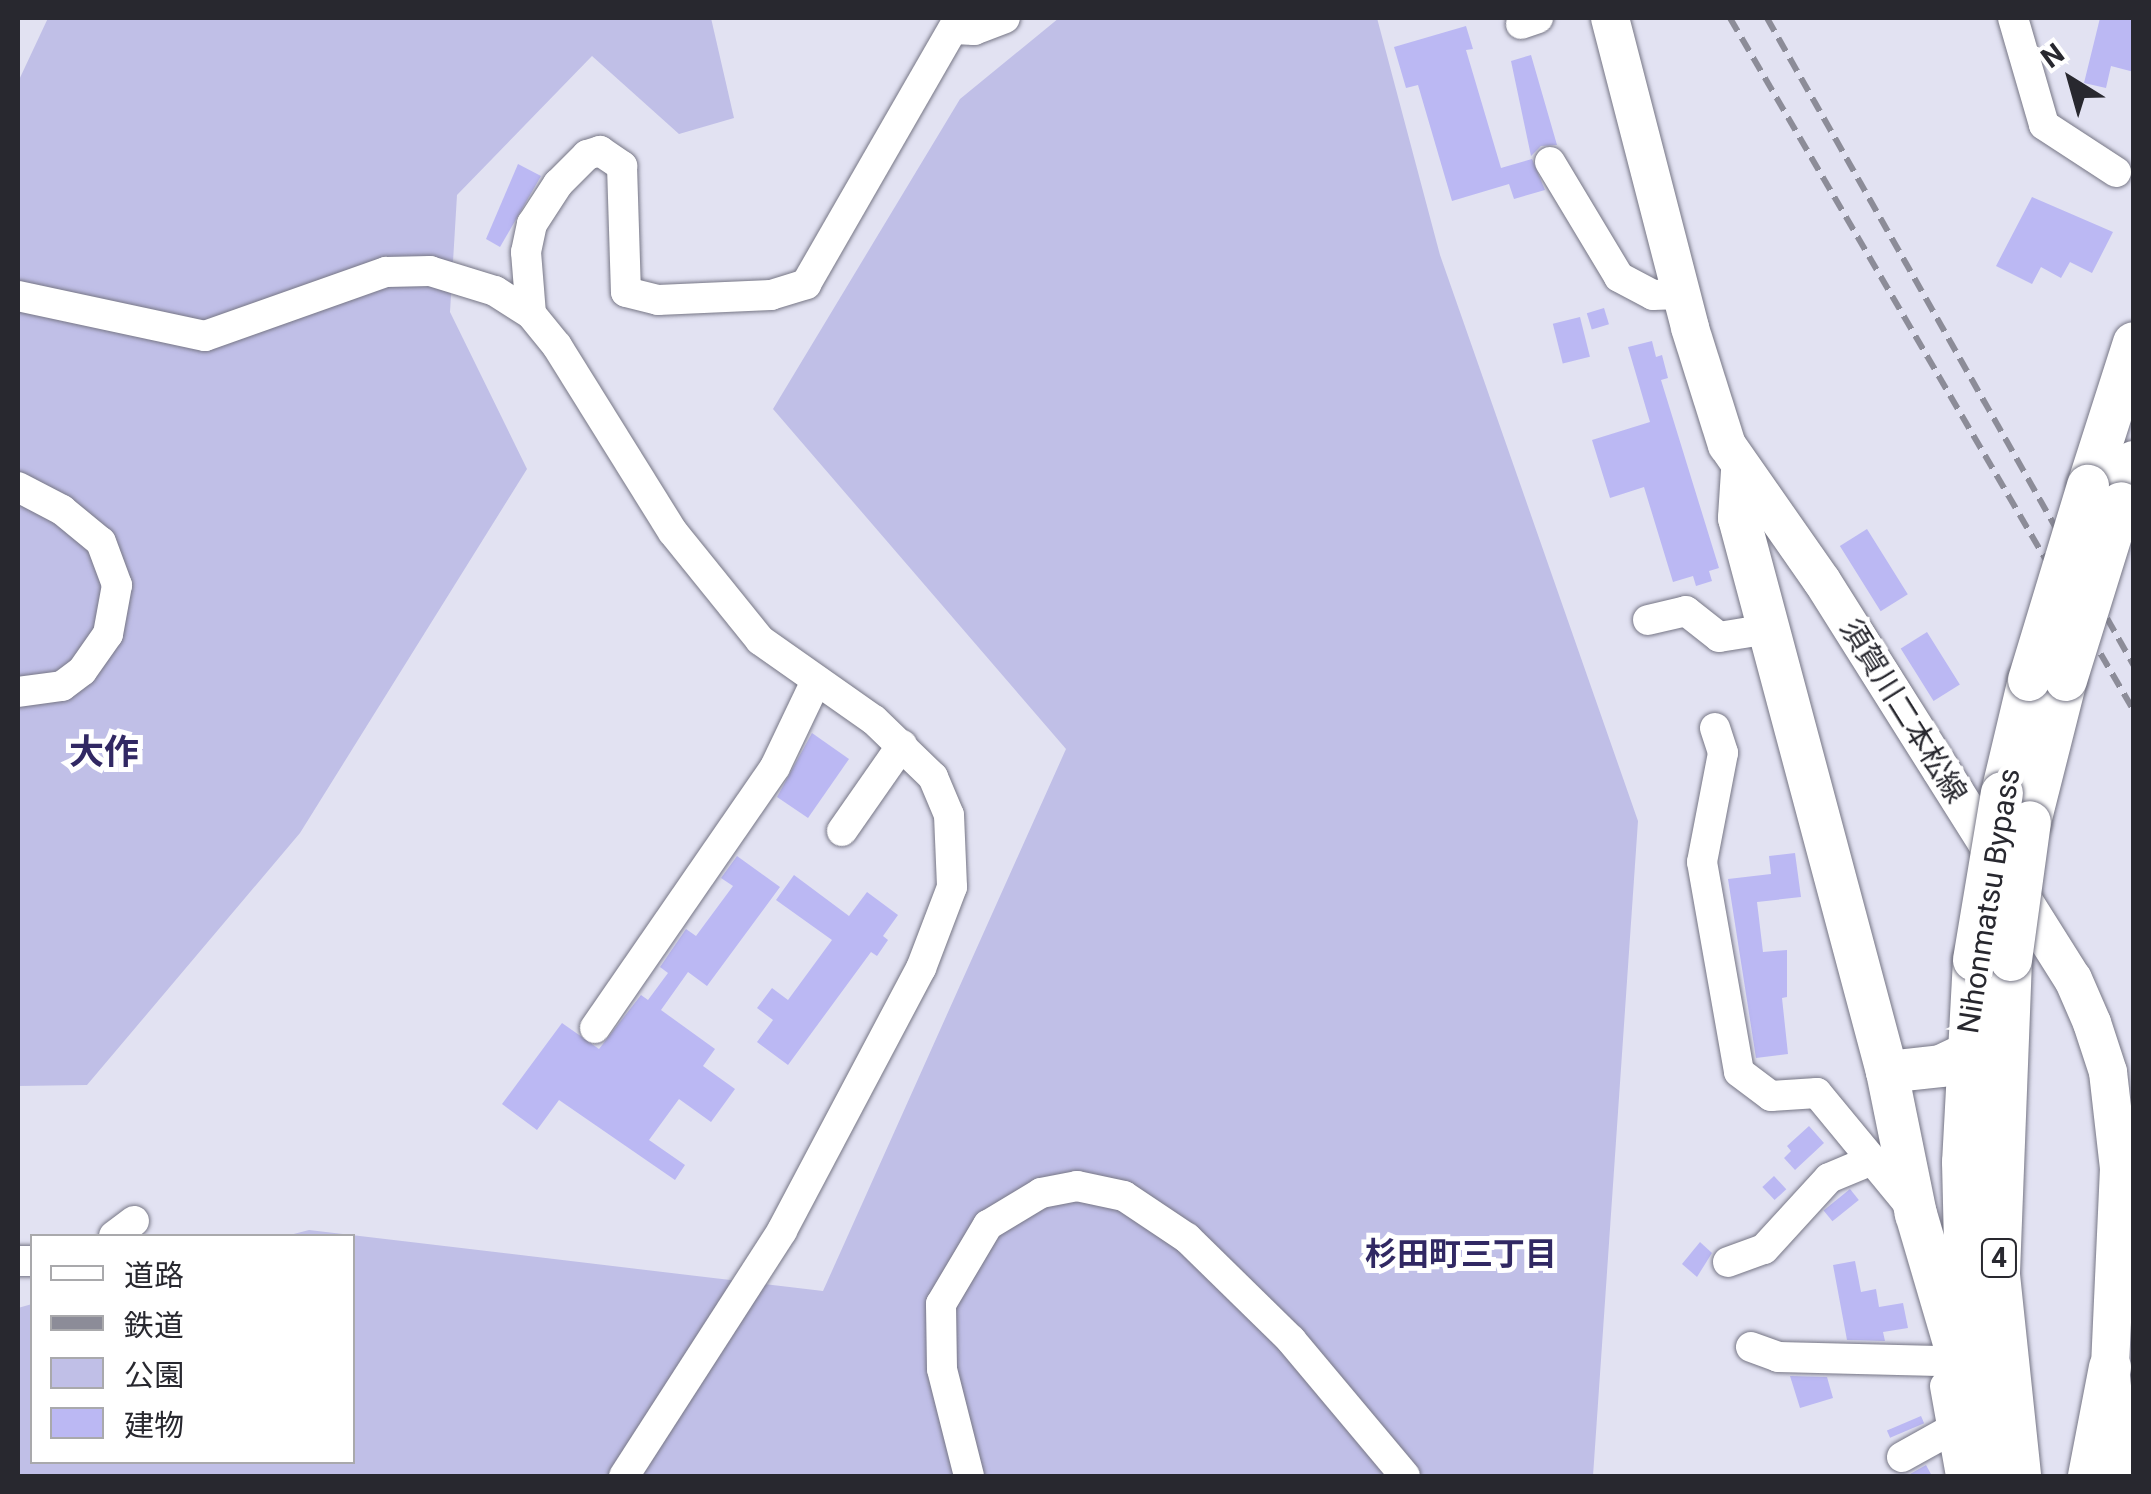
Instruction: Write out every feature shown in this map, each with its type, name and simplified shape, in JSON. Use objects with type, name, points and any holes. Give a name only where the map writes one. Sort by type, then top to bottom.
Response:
[{"type":"highway","name":"Nihonmatsu Bypass","points":[[1986,1476],[1966,1422],[1965,1265],[1992,960],[2016,808],[2047,680],[2104,494],[2134,343]]},
{"type":"highway","name":"Nihonmatsu Bypass","points":[[2104,494],[2134,462]]},
{"type":"highway","points":[[1742,470],[1739,518],[1887,1072],[1966,1422]]},
{"type":"highway","points":[[1887,1072],[1941,1066],[1986,1045]]},
{"type":"highway","name":"Nihonmatsu Bypass","points":[[1986,1045],[2000,1275],[2020,1476]]},
{"type":"highway","points":[[2089,1476],[2110,1367]]},
{"type":"main road","name":"須賀川二本松線","points":[[1610,18],[1680,294],[1717,418],[1742,470],[1822,581],[2074,979],[2108,1072],[2125,1207],[2110,1367],[2121,1476]]},
{"type":"street","points":[[531,314],[526,252],[532,224],[558,184],[600,151],[622,166],[626,292],[658,300],[770,295],[806,284],[957,23],[974,30],[1005,18]]},
{"type":"street","points":[[2013,18],[2044,126],[2116,172]]},
{"type":"street","points":[[1550,162],[1619,277],[1653,295],[1680,294]]},
{"type":"street","points":[[18,296],[205,336],[373,275],[416,270],[495,291],[531,314],[707,579],[760,640],[902,745],[933,777],[950,815],[952,888],[940,925],[876,1063],[808,1184],[624,1476]]},
{"type":"street","points":[[18,487],[62,510],[101,542],[117,584],[108,634],[82,671],[62,686],[18,692]]},
{"type":"street","points":[[1648,620],[1686,611],[1719,637],[1769,628]]},
{"type":"street","points":[[596,1028],[775,767],[816,681]]},
{"type":"street","points":[[1716,728],[1723,753],[1702,862],[1739,1072],[1771,1096],[1817,1094],[1916,1214],[1904,1243],[1938,1361],[1966,1422],[1961,1476]]},
{"type":"street","points":[[842,831],[902,745]]},
{"type":"street","points":[[1728,1262],[1764,1248],[1808,1181],[1849,1164],[1872,1160]]},
{"type":"street","points":[[969,1476],[942,1369],[941,1304],[988,1225],[1040,1193],[1077,1186],[1124,1196],[1187,1238],[1291,1340],[1405,1476]]},
{"type":"street","points":[[1751,1348],[1778,1357],[1938,1361]]},
{"type":"street","points":[[1902,1457],[1966,1422]]},
{"type":"green space","points":[[48,18],[711,18],[734,118],[679,134],[592,56],[457,195],[450,312],[527,469],[300,833],[87,1085],[18,1086],[18,82]]},
{"type":"green space","points":[[1059,18],[1377,18],[1440,255],[1638,821],[1593,1476],[18,1476],[18,1308],[30,1305],[30,1464],[355,1464],[355,1235],[823,1291],[1066,749],[773,409],[960,99]]},
{"type":"green space","points":[[309,1230],[343,1234],[294,1234]]},
{"type":"building","points":[[2100,18],[2134,18],[2134,72],[2111,66],[2106,88],[2084,83]]},
{"type":"building","points":[[1466,26],[1473,49],[1466,50],[1501,168],[1532,159],[1545,190],[1514,199],[1509,184],[1452,201],[1418,85],[1406,88],[1394,47]]},
{"type":"building","points":[[1531,55],[1557,145],[1541,146],[1531,156],[1511,61]]},
{"type":"building","points":[[518,164],[541,176],[500,247],[486,239]]},
{"type":"building","points":[[2032,197],[2113,232],[2092,273],[2070,262],[2061,278],[2041,267],[2032,284],[1996,266]]},
{"type":"building","points":[[1604,308],[1609,324],[1592,330],[1587,313]]},
{"type":"building","points":[[1580,317],[1590,357],[1563,364],[1553,324]]},
{"type":"building","points":[[1652,341],[1656,357],[1662,355],[1668,378],[1661,380],[1719,568],[1709,571],[1712,581],[1696,586],[1693,576],[1673,582],[1644,487],[1610,498],[1592,440],[1650,422],[1628,347]]},
{"type":"building","points":[[1867,529],[1908,594],[1881,611],[1840,546]]},
{"type":"building","points":[[1927,632],[1960,685],[1934,701],[1901,648]]},
{"type":"building","points":[[812,733],[849,759],[808,818],[777,797]]},
{"type":"building","points":[[1795,853],[1801,897],[1757,902],[1763,952],[1787,950],[1787,997],[1782,998],[1788,1054],[1756,1058],[1728,879],[1771,874],[1769,856]]},
{"type":"building","points":[[737,856],[780,887],[707,986],[688,972],[661,1010],[715,1049],[703,1066],[735,1089],[711,1122],[679,1099],[649,1140],[685,1165],[675,1180],[559,1100],[537,1130],[502,1104],[562,1023],[599,1049],[641,995],[648,1000],[668,973],[660,967],[686,929],[696,936],[733,886],[721,878]]},
{"type":"building","points":[[794,875],[849,916],[867,892],[898,915],[883,936],[888,940],[877,956],[871,952],[788,1065],[757,1042],[773,1020],[757,1008],[772,988],[788,1000],[832,940],[776,900]]},
{"type":"building","points":[[1809,1126],[1824,1143],[1795,1170],[1784,1158],[1791,1151],[1787,1146]]},
{"type":"building","points":[[1774,1176],[1786,1189],[1775,1200],[1762,1187]]},
{"type":"building","points":[[1850,1189],[1859,1200],[1832,1221],[1824,1210]]},
{"type":"building","points":[[1700,1242],[1712,1253],[1697,1277],[1682,1264]]},
{"type":"building","points":[[1855,1261],[1861,1292],[1876,1289],[1879,1307],[1903,1303],[1908,1328],[1883,1332],[1885,1341],[1847,1340],[1833,1265]]},
{"type":"building","points":[[1790,1376],[1827,1377],[1833,1398],[1800,1408]]},
{"type":"building","points":[[1921,1416],[1924,1423],[1890,1438],[1887,1430]]},
{"type":"building","points":[[1926,1465],[1932,1476],[1884,1476],[1910,1474]]},
{"type":"railway","points":[[1730,18],[2134,711]]},
{"type":"railway","points":[[1767,18],[2134,666]]},
{"type":"district","name":"大作","points":[[104,753]]},
{"type":"district","name":"杉田町三丁目","points":[[1461,1254]]}]
